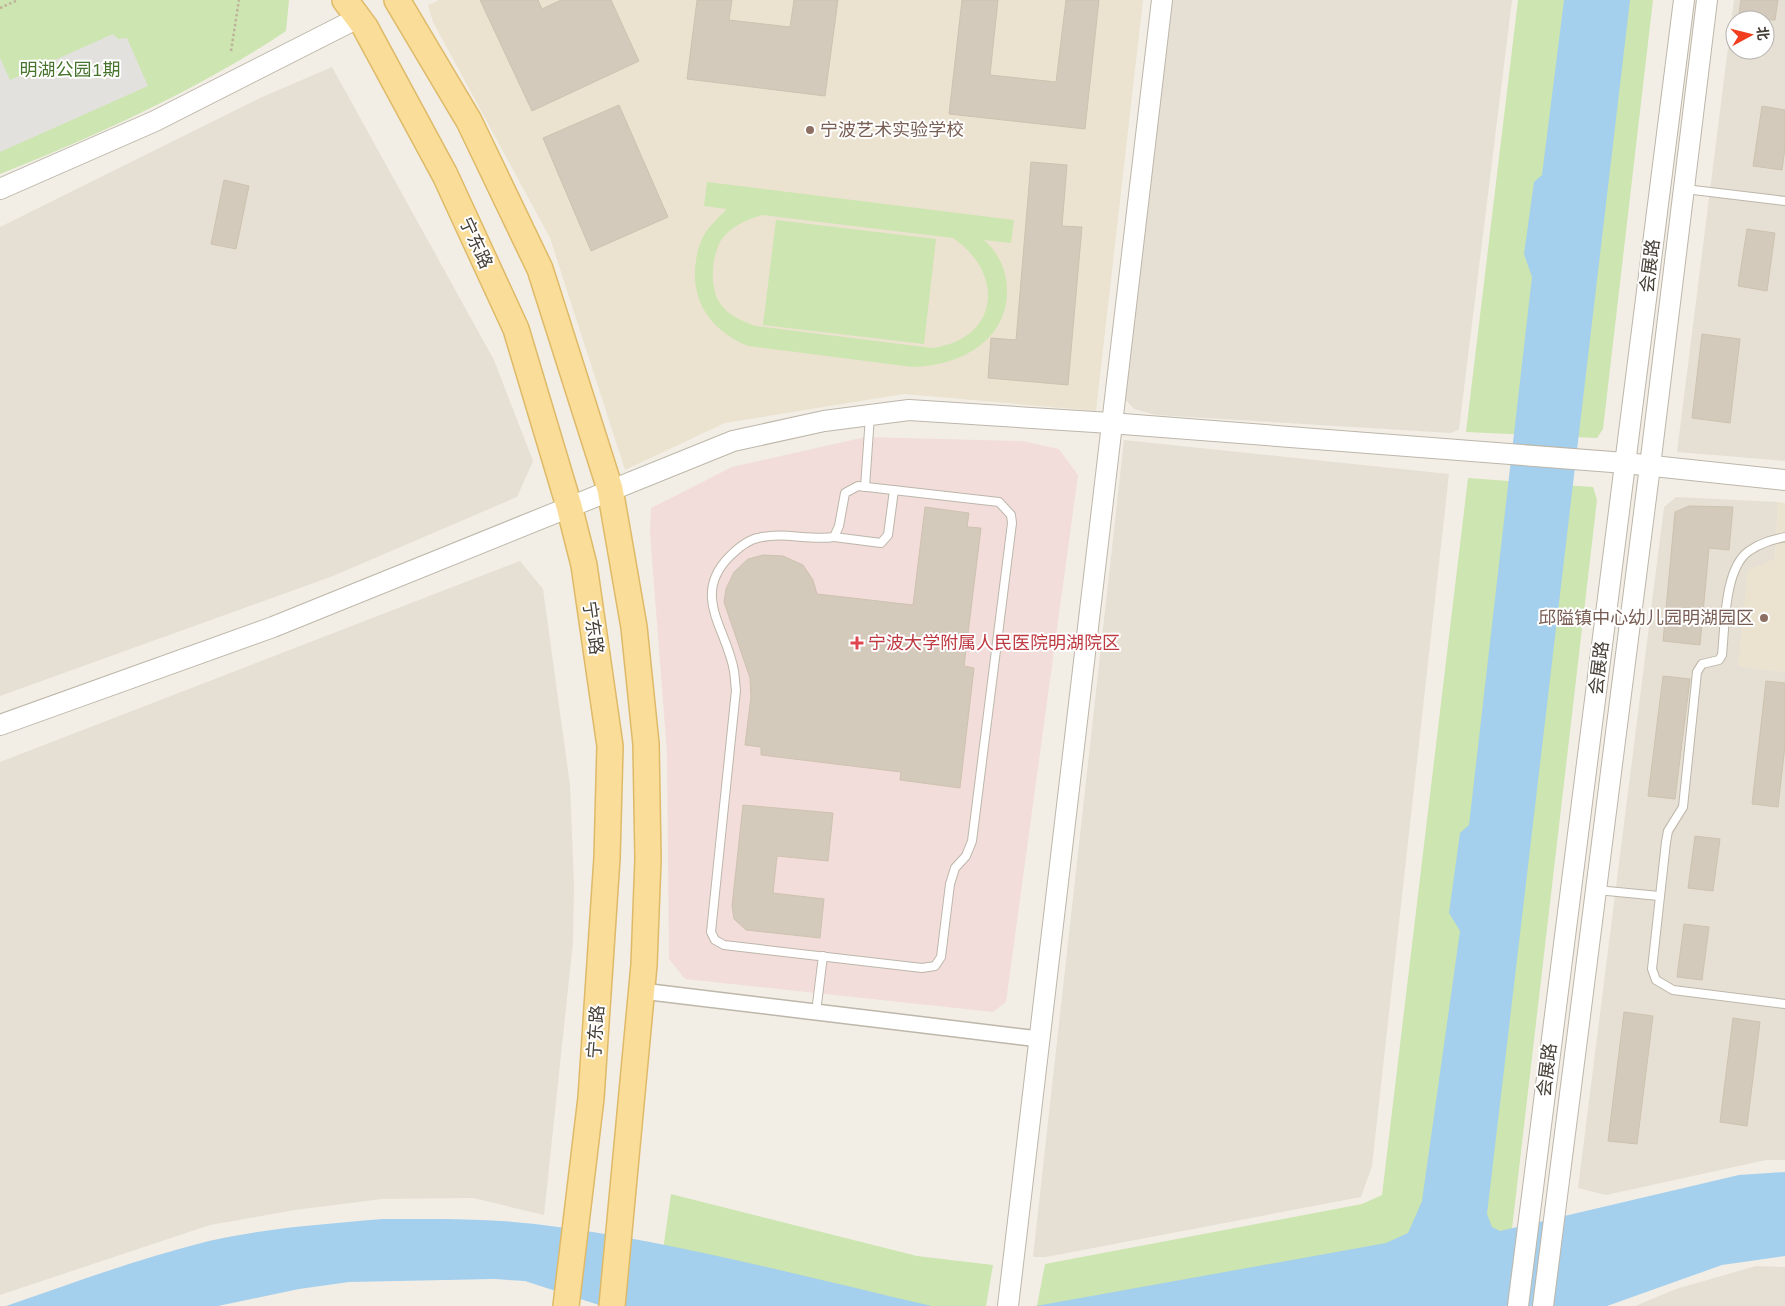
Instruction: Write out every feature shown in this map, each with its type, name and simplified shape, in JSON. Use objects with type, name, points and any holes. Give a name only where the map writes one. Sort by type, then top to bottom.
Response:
[{"type":"main road","points":[[401,1],[469,121],[540,269],[610,489],[634,627],[646,744],[648,859],[642,991],[612,1306]]},
{"type":"main road","name":"宁东路","points":[[352,9],[445,175],[516,329],[569,506],[584,564],[610,746],[601,963],[591,1098],[566,1306]]},
{"type":"street","points":[[1008,1306],[1110,422],[1162,0]]},
{"type":"street","name":"会展路","points":[[1518,1306],[1684,0]]},
{"type":"street","name":"会展路","points":[[1543,1306],[1552,1220],[1650,466],[1707,0]]},
{"type":"street","points":[[0,189],[155,121],[352,9]]},
{"type":"street","points":[[0,725],[273,627],[610,489],[734,441],[824,420],[909,410],[1110,422],[1625,463],[1785,480]]},
{"type":"street","points":[[642,991],[1039,1039]]},
{"type":"lane","points":[[1684,188],[1785,201]]},
{"type":"lane","points":[[865,487],[870,414]]},
{"type":"lane","points":[[834,537],[839,526],[845,493],[858,486],[865,487],[894,490],[999,502],[1011,515],[1012,523],[972,841],[966,856],[955,868],[950,884],[941,957],[934,966],[922,968],[724,945],[715,940],[711,932],[736,690],[734,669],[717,625],[711,598],[713,579],[720,566],[737,548],[757,538],[787,535],[822,539],[834,537],[881,543],[888,535],[894,490]]},
{"type":"lane","points":[[1785,537],[1767,541],[1747,552],[1735,567],[1730,584],[1722,655],[1719,660],[1702,664],[1697,672],[1683,807],[1668,831],[1652,969],[1656,980],[1673,990],[1785,1004]]},
{"type":"lane","points":[[1595,890],[1659,896]]},
{"type":"lane","points":[[816,1012],[823,956]]},
{"type":"path","points":[[0,8],[18,0]]},
{"type":"path","points":[[231,51],[239,0]]},
{"type":"shaded area","name":"宁波艺术实验学校","points":[[439,0],[1143,0],[1096,411],[904,394],[725,423],[625,470],[550,238],[433,22],[428,5]]},
{"type":"shaded area","points":[[1172,0],[1512,0],[1459,429],[1451,433],[1156,415],[1134,409],[1124,398]]},
{"type":"shaded area","points":[[1734,0],[1785,0],[1785,461],[1677,452],[1726,60],[1775,60],[1775,10],[1733,10]]},
{"type":"shaded area","points":[[113,34],[118,39],[127,38],[148,86],[0,152],[0,58],[10,80]]},
{"type":"shaded area","points":[[332,67],[494,360],[533,461],[517,497],[333,576],[0,696],[0,227],[260,98]]},
{"type":"shaded area","name":"宁波大学附属人民医院明湖院区","points":[[865,437],[1022,441],[1059,449],[1078,475],[1006,1002],[993,1012],[685,979],[669,959],[667,753],[650,533],[651,508],[732,467]]},
{"type":"shaded area","points":[[1124,440],[1449,474],[1372,1166],[1361,1197],[1046,1257],[1033,1257]]},
{"type":"shaded area","points":[[1676,497],[1778,502],[1775,559],[1738,666],[1785,672],[1785,1160],[1766,1160],[1606,1195],[1578,1188],[1664,507]]},
{"type":"shaded area","name":"邱隘镇中心幼儿园明湖园区","points":[[1778,502],[1785,503],[1785,672],[1738,666],[1748,570],[1775,559]]},
{"type":"shaded area","points":[[520,561],[543,589],[570,785],[574,884],[573,942],[544,1215],[473,1198],[382,1199],[295,1210],[210,1225],[0,1295],[0,762]]},
{"type":"shaded area","points":[[1756,1266],[1785,1267],[1785,1306],[1635,1306],[1676,1289]]},
{"type":"green space","name":"明湖公园1期","points":[[0,0],[289,0],[286,31],[253,52],[147,110],[73,144],[0,174]]},
{"type":"green space","points":[[1518,0],[1653,0],[1603,429],[1597,438],[1466,432]]},
{"type":"green space","points":[[707,182],[1014,220],[1011,243],[984,240],[998,257],[1006,276],[1005,309],[999,324],[977,348],[963,356],[930,366],[913,367],[748,346],[725,333],[716,325],[702,306],[698,295],[695,269],[700,243],[709,228],[727,209],[704,206]],"holes":[[[762,215],[953,238],[970,252],[981,269],[987,286],[988,303],[982,318],[971,332],[955,342],[932,348],[755,326],[737,318],[722,306],[713,283],[713,266],[720,242],[733,228]]]},
{"type":"green space","points":[[776,220],[936,239],[924,344],[763,325]]},
{"type":"green space","points":[[1468,478],[1593,487],[1597,500],[1503,1306],[1037,1306],[1045,1264],[1362,1204],[1382,1195]]},
{"type":"green space","points":[[671,1194],[917,1256],[993,1265],[986,1306],[655,1306]]},
{"type":"water","points":[[1564,0],[1630,0],[1487,1214],[1492,1227],[1500,1231],[1739,1175],[1785,1172],[1785,1256],[1722,1265],[1607,1306],[1036,1306],[1386,1243],[1408,1233],[1422,1201],[1460,931],[1449,913],[1460,833],[1469,825],[1532,277],[1524,254],[1534,182],[1542,175]]},
{"type":"water","points":[[383,1219],[497,1221],[585,1231],[685,1249],[932,1306],[602,1306],[525,1281],[494,1279],[349,1282],[299,1289],[218,1306],[6,1306],[132,1263],[209,1241],[274,1230]]},
{"type":"building","points":[[480,0],[538,0],[542,9],[561,0],[611,0],[639,61],[532,111]]},
{"type":"building","points":[[697,0],[732,0],[729,20],[790,27],[794,0],[838,0],[825,96],[687,79]]},
{"type":"building","points":[[962,0],[998,0],[990,75],[1056,82],[1066,0],[1099,0],[1085,129],[949,114]]},
{"type":"building","points":[[1741,0],[1778,0],[1775,20],[1775,10],[1740,10]]},
{"type":"building","points":[[619,105],[668,217],[591,251],[543,138]]},
{"type":"building","points":[[1762,106],[1785,110],[1785,148],[1782,170],[1753,166]]},
{"type":"building","points":[[1031,162],[1067,165],[1062,226],[1082,227],[1068,385],[988,378],[991,338],[1016,340]]},
{"type":"building","points":[[224,180],[249,186],[236,249],[211,244]]},
{"type":"building","points":[[1747,229],[1775,233],[1767,291],[1738,286]]},
{"type":"building","points":[[1702,334],[1740,339],[1730,423],[1692,418]]},
{"type":"building","points":[[1689,506],[1733,507],[1729,550],[1709,548],[1700,645],[1663,641],[1675,512]]},
{"type":"building","points":[[925,507],[969,513],[967,527],[981,528],[964,666],[974,668],[960,788],[900,780],[901,772],[761,755],[761,747],[745,745],[751,697],[750,678],[724,602],[726,589],[734,572],[748,559],[763,555],[783,556],[803,565],[813,580],[817,594],[913,605]]},
{"type":"building","points":[[1663,676],[1690,679],[1675,799],[1648,796]]},
{"type":"building","points":[[1766,681],[1785,683],[1785,746],[1778,807],[1752,804]]},
{"type":"building","points":[[743,805],[833,813],[828,861],[777,856],[773,893],[824,899],[820,938],[746,930],[734,919],[732,906]]},
{"type":"building","points":[[1695,836],[1720,839],[1713,891],[1688,888]]},
{"type":"building","points":[[1684,924],[1709,927],[1702,980],[1677,977]]},
{"type":"building","points":[[1624,1012],[1653,1016],[1637,1144],[1608,1141]]},
{"type":"building","points":[[1733,1018],[1760,1022],[1747,1126],[1720,1122]]},
{"type":"place","name":"宁波艺术实验学校","points":[[810,130]]},
{"type":"place","name":"邱隘镇中心幼儿园明湖园区","points":[[1764,618]]},
{"type":"place","name":"宁波大学附属人民医院明湖院区","points":[[857,643]]}]
